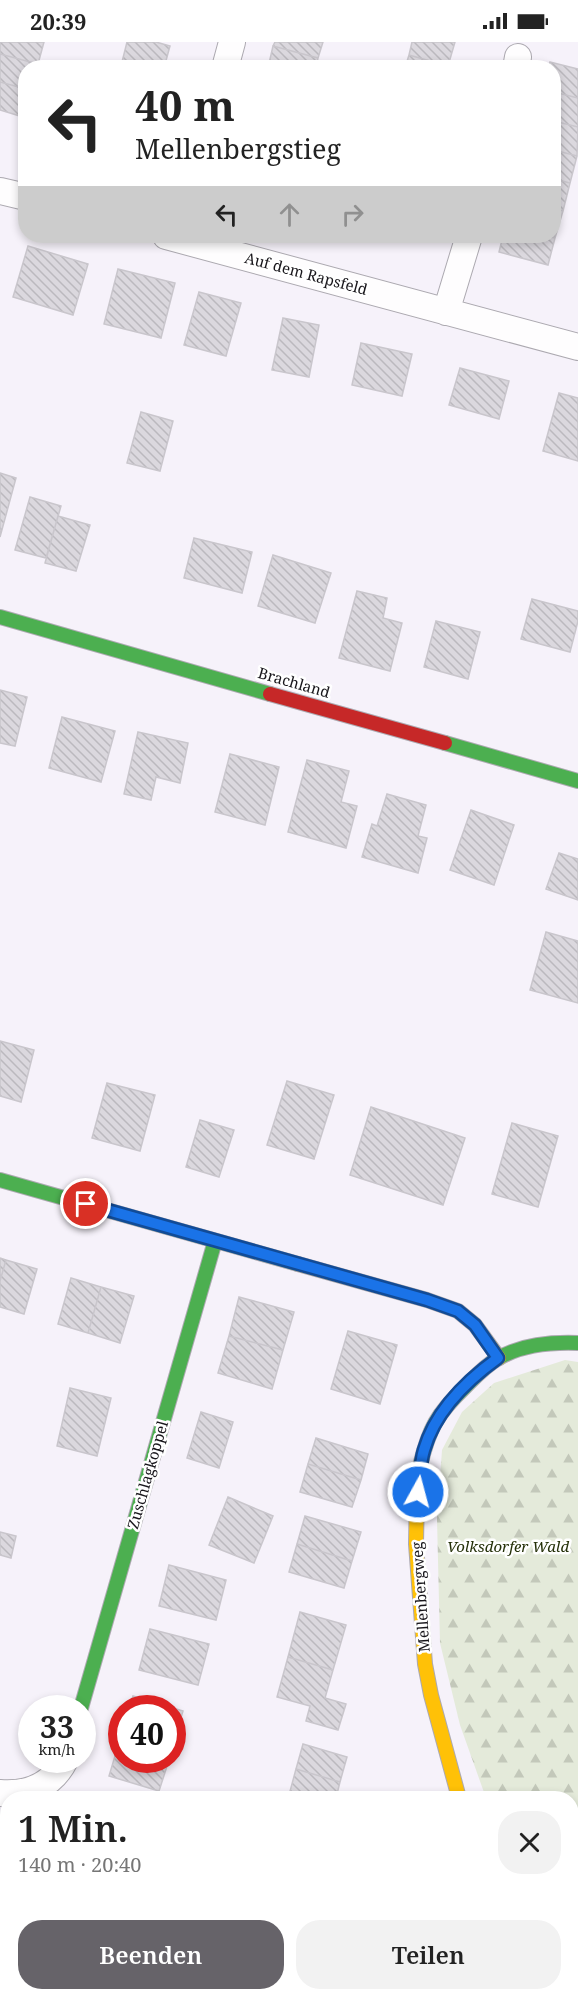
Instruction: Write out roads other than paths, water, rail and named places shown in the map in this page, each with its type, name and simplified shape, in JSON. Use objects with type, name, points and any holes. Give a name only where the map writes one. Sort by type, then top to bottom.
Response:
[{"type":"street","points":[[227,60],[232,42]]},
{"type":"street","points":[[0,190],[18,195]]},
{"type":"street","name":"Auf dem Rapsfeld","points":[[198,243],[578,347]]},
{"type":"street","points":[[446,312],[467,243]]},
{"type":"street","name":"Brachland","points":[[0,617],[578,781]]},
{"type":"street","points":[[0,1180],[427,1300],[458,1311],[475,1325],[498,1358]]},
{"type":"street","name":"Zuschlagkoppel","points":[[85,1695],[215,1241]]},
{"type":"street","name":"Mellenbergweg","points":[[457,1791],[427,1678],[417,1544],[418,1492],[423,1452],[435,1422],[481,1370],[498,1358],[550,1344],[578,1343]]},
{"type":"street","points":[[41,1791],[57,1773]]},
{"type":"park label","name":"Volksdorfer Wald","points":[[508,1547]]}]
